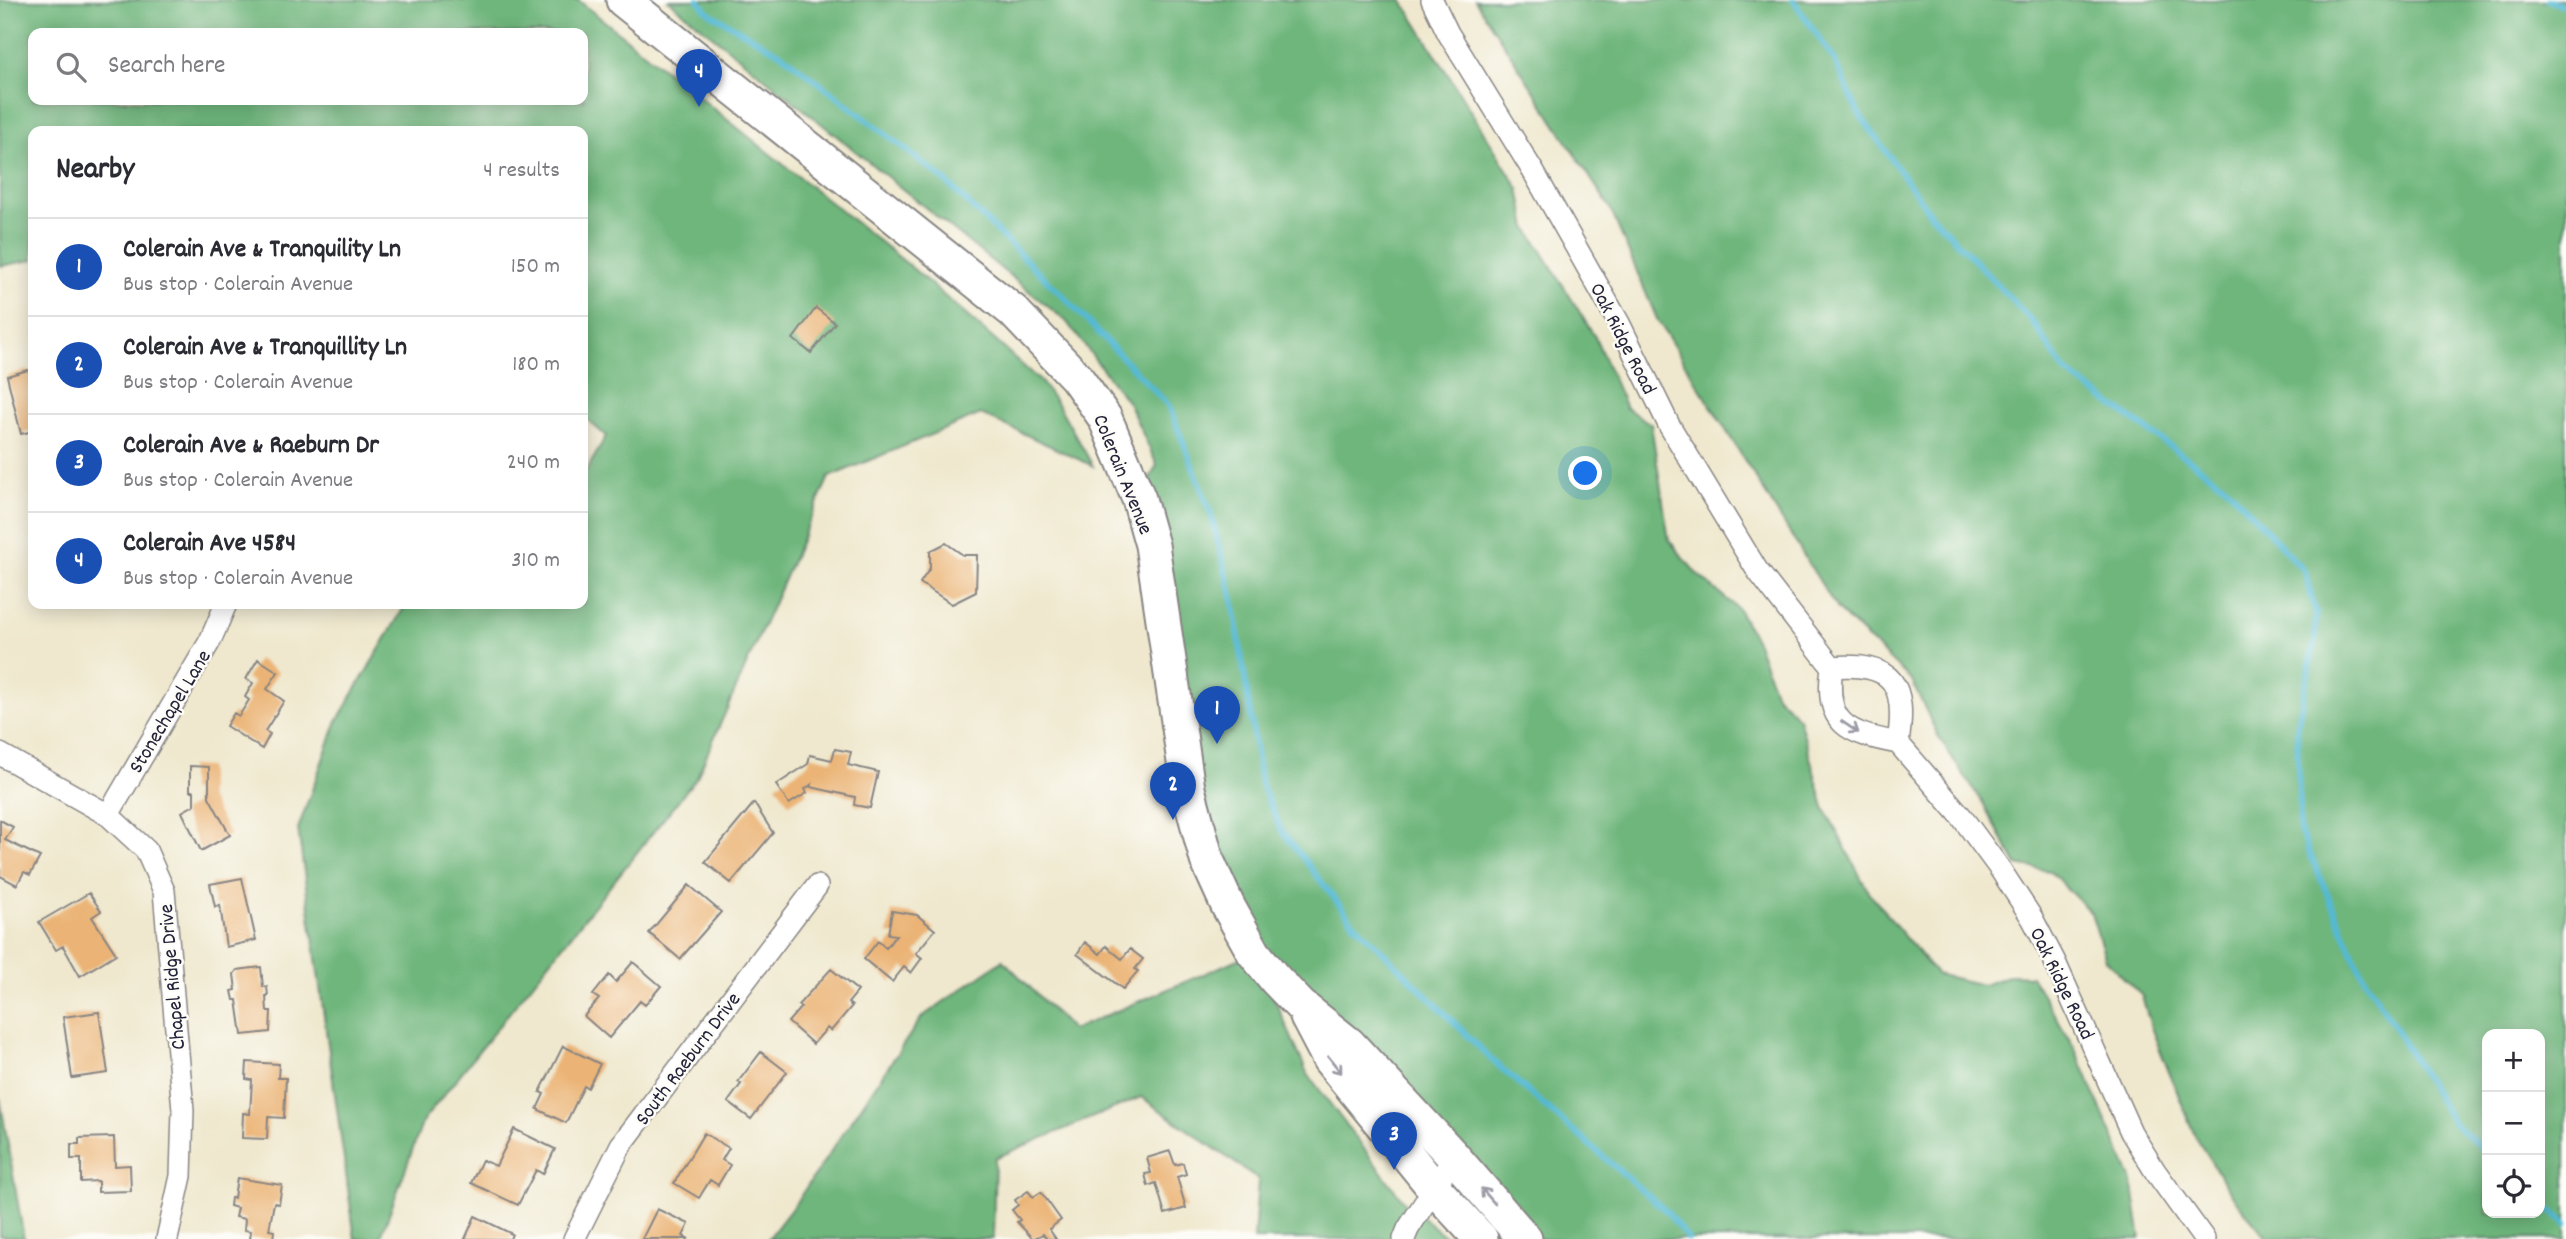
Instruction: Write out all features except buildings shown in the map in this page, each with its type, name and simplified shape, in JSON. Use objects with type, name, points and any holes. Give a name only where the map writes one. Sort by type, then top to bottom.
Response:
[{"type":"main road","name":"Colerain Avenue","points":[[623,0],[1013,311],[1076,377],[1105,418],[1139,499],[1152,545],[1188,789],[1207,860],[1228,906],[1254,953],[1275,979],[1301,1006],[1349,1044],[1454,1157],[1525,1239]]},
{"type":"main road","name":"Colerain Avenue","points":[[1301,1006],[1329,1059],[1434,1188],[1481,1239]]},
{"type":"street","name":"Oak Ridge Road","points":[[1432,0],[1448,33],[1539,183],[1620,325],[1669,425],[1757,570],[1832,667]]},
{"type":"street","name":"Stonechapel Lane","points":[[108,815],[210,641],[224,609]]},
{"type":"street","points":[[1852,665],[1876,668],[1893,680],[1902,721],[1898,743],[1867,737],[1842,724],[1830,704],[1832,667],[1852,665]]},
{"type":"street","name":"Oak Ridge Road","points":[[1898,743],[1961,816],[2032,918],[2054,960],[2131,1132],[2155,1171],[2204,1239]]},
{"type":"street","name":"Chapel Ridge Drive","points":[[0,754],[108,815],[146,850],[163,891],[183,1110],[181,1176],[167,1239]]},
{"type":"street","name":"South Raeburn Drive","points":[[574,1239],[621,1145],[817,886]]},
{"type":"street","points":[[1404,1239],[1454,1157]]},
{"type":"green space","points":[[0,0],[578,0],[910,266],[998,343],[1041,382],[1060,408],[1093,466],[981,414],[829,477],[697,777],[423,1121],[380,1239],[355,1239],[298,829],[336,723],[403,609],[588,609],[588,468],[606,436],[588,420],[588,126],[28,126],[28,261],[0,266]]},
{"type":"green space","points":[[668,0],[1402,0],[1519,189],[1527,227],[1595,337],[1626,408],[1651,424],[1669,540],[1696,573],[1738,609],[1757,643],[1776,695],[1799,718],[1824,807],[1869,893],[1936,974],[1983,985],[2011,975],[2031,976],[2074,1047],[2132,1180],[2141,1239],[1525,1239],[1256,957],[1307,1073],[1405,1203],[1449,1239],[1254,1239],[1258,1179],[1141,1097],[995,1158],[993,1239],[768,1239],[795,1204],[922,1017],[1003,960],[1072,1030],[1253,953],[1228,906],[1139,499],[1157,465],[1129,404],[1066,321]]},
{"type":"green space","points":[[1475,0],[2566,0],[2566,1239],[2268,1239],[2236,1201],[2195,1136],[2152,1030],[2142,996],[2106,960],[2091,913],[2050,871],[2017,865],[1982,802],[1939,738],[1912,681],[1837,609],[1657,319],[1610,208]]},
{"type":"green space","points":[[0,1098],[24,1239],[0,1236]]},
{"type":"waterway","points":[[698,0],[708,12],[783,55],[941,177],[1064,297],[1169,406],[1210,511],[1233,600],[1261,784],[1281,830],[1352,921],[1494,1062],[1667,1212],[1688,1239]]},
{"type":"waterway","points":[[1793,0],[1835,61],[1858,112],[1931,215],[2032,321],[2065,371],[2227,487],[2305,572],[2316,614],[2315,639],[2297,727],[2300,831],[2361,972],[2453,1123],[2482,1149]]},
{"type":"waterway","points":[[2548,0],[2566,7]]},
{"type":"waterway","points":[[2545,1205],[2566,1224]]},
{"type":"place","name":"Colerain Ave 4584","points":[[699,107]]},
{"type":"place","name":"Colerain Ave & Tranquility Ln","points":[[1217,744]]},
{"type":"place","name":"Colerain Ave & Tranquillity Ln","points":[[1173,820]]},
{"type":"place","name":"Colerain Ave & Raeburn Dr","points":[[1394,1170]]}]
